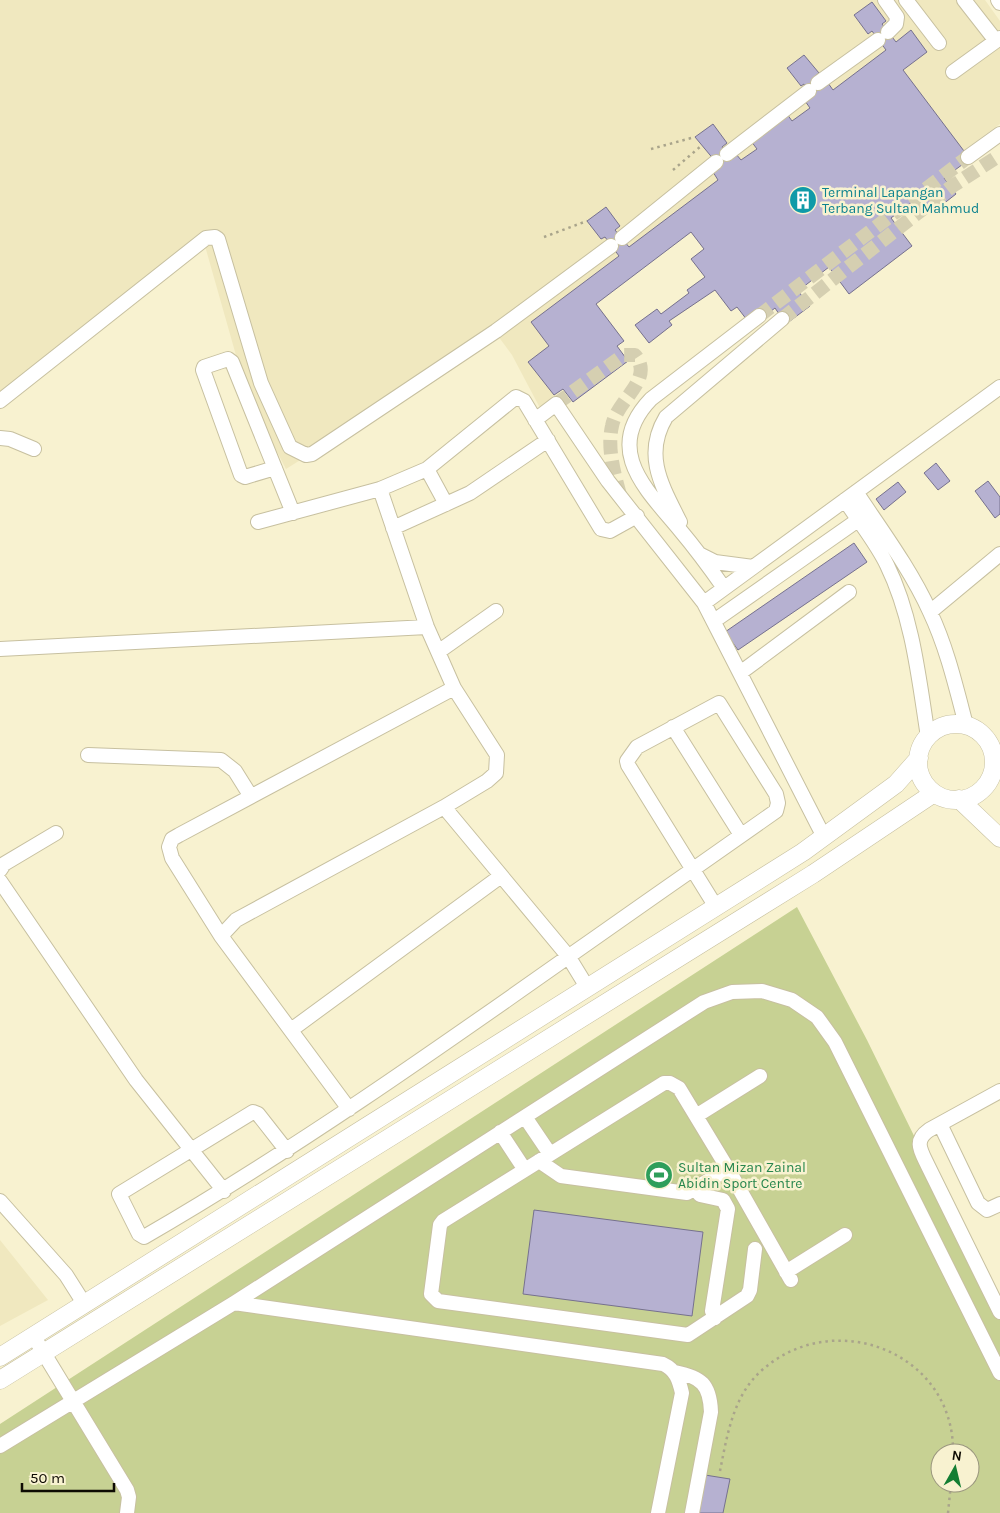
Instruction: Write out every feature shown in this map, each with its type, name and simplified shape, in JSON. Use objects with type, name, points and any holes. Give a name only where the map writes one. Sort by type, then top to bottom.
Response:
[{"type":"main road","points":[[0,1357],[716,907],[824,837],[896,784],[918,758],[922,746],[928,737],[940,728],[952,724],[966,725],[976,729],[985,737],[991,747],[995,785],[959,800],[946,798],[934,793],[925,783],[920,771],[918,758]]},
{"type":"main road","points":[[0,1380],[48,1360],[813,874],[934,793]]},
{"type":"main road","points":[[959,800],[996,834]]},
{"type":"street","points":[[885,0],[897,18]]},
{"type":"street","points":[[953,72],[998,39],[964,0]]},
{"type":"street","points":[[0,400],[206,238],[215,237],[218,239],[264,391],[290,447],[306,455],[312,454],[496,331],[616,242],[814,87],[883,36],[896,24],[897,18],[909,4],[939,43]]},
{"type":"street","points":[[968,156],[1000,134]]},
{"type":"street","points":[[724,588],[702,555],[646,490],[635,473],[630,454],[631,434],[638,415],[651,399],[759,316]]},
{"type":"street","points":[[691,542],[664,491],[656,461],[655,439],[659,429],[666,417],[782,318]]},
{"type":"street","points":[[275,468],[245,477],[241,475],[202,370],[204,367],[228,359],[232,362],[294,513]]},
{"type":"street","points":[[704,603],[1000,387]]},
{"type":"street","points":[[258,522],[380,489],[427,469],[516,397],[524,401],[601,529],[610,531],[637,516]]},
{"type":"street","points":[[535,420],[556,404],[612,479],[620,495],[704,603],[824,837]]},
{"type":"street","points":[[0,438],[10,439],[34,449]]},
{"type":"street","points":[[394,528],[470,493],[548,440]]},
{"type":"street","points":[[427,469],[446,504]]},
{"type":"street","points":[[221,936],[236,920],[444,808],[487,781],[496,773],[497,755],[454,688],[438,652],[380,489]]},
{"type":"street","points":[[851,496],[858,520],[887,565],[903,607],[914,650],[928,737]]},
{"type":"street","points":[[851,496],[898,555],[930,612],[949,659],[966,725]]},
{"type":"street","points":[[714,621],[858,520]]},
{"type":"street","points":[[930,612],[1000,554]]},
{"type":"street","points":[[702,555],[715,562],[753,567]]},
{"type":"street","points":[[740,673],[849,592]]},
{"type":"street","points":[[438,652],[496,611]]},
{"type":"street","points":[[0,649],[428,627]]},
{"type":"street","points":[[349,1109],[221,936],[172,858],[169,847],[172,839],[250,795],[454,688]]},
{"type":"street","points":[[287,1151],[258,1114],[253,1112],[190,1148],[119,1194],[140,1234],[144,1237],[224,1191],[287,1151],[349,1109],[568,956],[692,870],[741,836],[776,811],[778,802],[776,794],[719,703],[637,747],[629,757],[628,765],[692,870],[716,907]]},
{"type":"street","points":[[673,727],[741,836]]},
{"type":"street","points":[[88,755],[221,760],[235,770],[250,795]]},
{"type":"street","points":[[776,794],[795,780]]},
{"type":"street","points":[[444,808],[568,956],[587,987]]},
{"type":"street","points":[[0,870],[4,864],[56,833]]},
{"type":"street","points":[[291,1030],[501,876]]},
{"type":"street","points":[[0,881],[136,1080],[224,1191]]},
{"type":"street","points":[[0,1446],[234,1303],[704,1002],[732,992],[762,991],[792,1000],[816,1017],[834,1042],[1000,1373]]},
{"type":"street","points":[[696,1116],[760,1076]]},
{"type":"street","points":[[756,1249],[749,1293],[688,1336],[435,1299],[431,1294],[440,1225],[443,1221],[664,1084],[674,1084],[679,1088],[789,1276],[845,1235]]},
{"type":"street","points":[[1000,1091],[940,1124],[921,1136],[918,1142],[1000,1312]]},
{"type":"street","points":[[525,1117],[544,1157],[561,1176],[687,1193],[696,1190],[728,1169]]},
{"type":"street","points":[[940,1124],[978,1203],[987,1210],[1000,1204]]},
{"type":"street","points":[[500,1132],[525,1170]]},
{"type":"street","points":[[696,1190],[700,1195],[723,1200],[728,1209],[712,1311],[715,1318]]},
{"type":"street","points":[[2,1207],[66,1275],[85,1305]]},
{"type":"street","points":[[234,1303],[663,1364],[674,1372],[696,1377],[705,1385],[710,1399],[711,1412],[692,1513]]},
{"type":"street","points":[[34,1337],[127,1490],[129,1497],[127,1513]]},
{"type":"street","points":[[658,1513],[682,1393],[674,1372]]},
{"type":"path","points":[[651,150],[695,138]]},
{"type":"path","points":[[673,170],[701,146]]},
{"type":"path","points":[[544,237],[587,221]]},
{"type":"path","points":[[720,1471],[728,1434],[739,1400],[760,1371],[790,1350],[824,1340],[860,1341],[885,1349],[893,1352],[922,1374],[943,1403],[953,1443]]},
{"type":"path","points":[[948,1513],[951,1493]]},
{"type":"shaded area","points":[[0,0],[985,0],[1000,21],[1000,124],[964,150],[970,159],[944,178],[956,194],[933,212],[920,196],[891,218],[912,246],[849,294],[829,267],[798,290],[810,306],[786,324],[774,308],[761,319],[747,320],[737,307],[731,311],[715,290],[670,321],[672,325],[649,343],[635,325],[657,309],[661,314],[689,293],[687,290],[705,277],[691,259],[704,249],[691,232],[596,303],[624,341],[617,346],[628,361],[573,402],[563,389],[540,408],[512,355],[498,336],[286,469],[247,394],[205,246],[0,406]]},
{"type":"shaded area","points":[[0,1240],[48,1300],[0,1326]]},
{"type":"green space","name":"Sultan Mizan Zainal Abidin Sport Centre","points":[[797,907],[867,1040],[1000,1311],[1000,1513],[0,1513],[0,1424]]},
{"type":"building","name":"Terminal Lapangan Terbang Sultan Mahmud","points":[[872,2],[886,21],[882,24],[896,42],[911,30],[927,52],[903,70],[970,159],[944,178],[956,194],[933,212],[920,196],[891,218],[912,246],[849,294],[829,267],[798,291],[810,306],[786,324],[775,308],[761,319],[747,320],[737,307],[731,311],[715,290],[669,321],[672,325],[649,343],[635,325],[657,309],[661,314],[689,293],[687,290],[705,277],[691,259],[704,249],[691,232],[596,304],[624,341],[617,346],[628,361],[573,402],[563,389],[554,395],[528,362],[549,346],[531,322],[619,256],[605,237],[601,239],[587,221],[606,207],[620,226],[615,230],[629,247],[718,180],[713,172],[720,167],[695,137],[713,124],[727,143],[722,147],[730,158],[736,154],[741,160],[757,149],[751,141],[787,114],[792,121],[810,108],[805,101],[812,96],[804,84],[801,86],[787,68],[804,55],[819,73],[814,77],[822,87],[828,83],[833,90],[886,50],[872,31],[868,34],[854,15]]},
{"type":"building","points":[[936,463],[950,481],[938,490],[924,473]]},
{"type":"building","points":[[988,481],[1000,497],[1000,514],[995,518],[975,491]]},
{"type":"building","points":[[898,482],[906,492],[884,510],[876,499]]},
{"type":"building","points":[[854,543],[867,562],[738,650],[725,632]]},
{"type":"building","points":[[534,1210],[703,1232],[692,1316],[523,1294]]},
{"type":"building","points":[[705,1475],[730,1479],[723,1513],[698,1513]]},
{"type":"tunnel","points":[[782,319],[951,187],[1000,155]]},
{"type":"tunnel","points":[[759,316],[968,157]]},
{"type":"tunnel","points":[[556,404],[624,355],[635,355],[640,364],[641,373],[633,390],[615,416],[610,443],[620,495]]},
{"type":"place","name":"Terminal Lapangan Terbang Sultan Mahmud","points":[[803,200]]},
{"type":"place","name":"Sultan Mizan Zainal Abidin Sport Centre","points":[[659,1175]]}]
